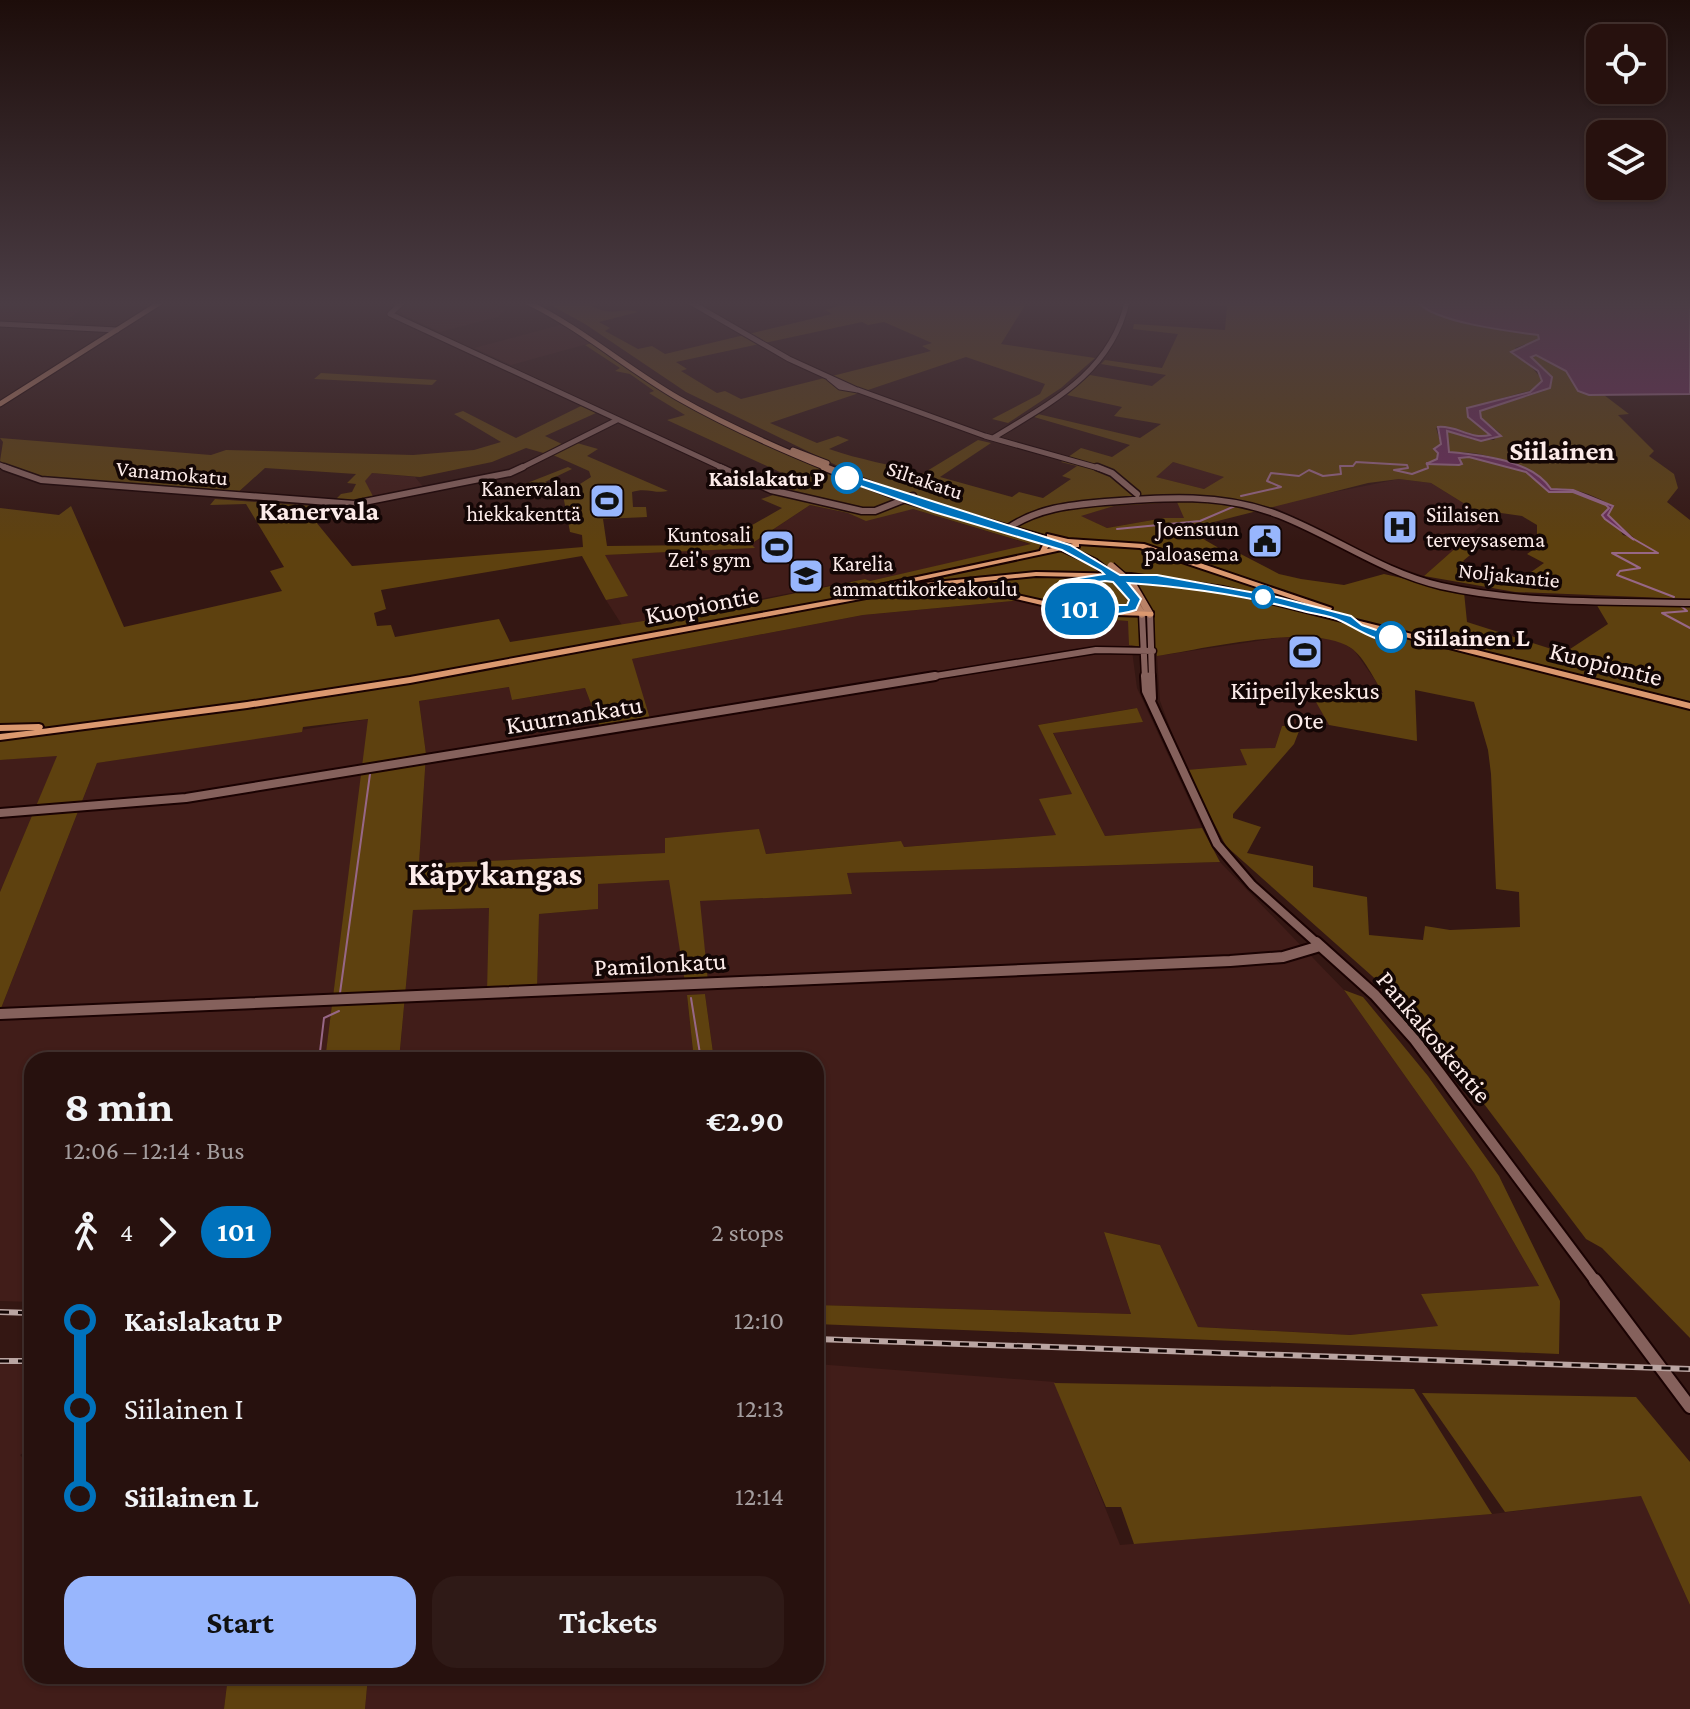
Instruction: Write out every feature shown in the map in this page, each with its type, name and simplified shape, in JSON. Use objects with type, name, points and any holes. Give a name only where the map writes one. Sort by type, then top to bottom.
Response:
[{"type":"highway","points":[[1050,536],[1068,541],[1099,541],[1152,548],[1328,608]]},
{"type":"highway","points":[[1037,537],[1047,547],[1037,552]]},
{"type":"highway","points":[[851,593],[1099,541]]},
{"type":"highway","name":"Kuopiontie","points":[[410,677],[851,593],[977,573],[1097,570],[1196,580],[1328,608],[1690,699]]},
{"type":"highway","name":"Kuopiontie","points":[[0,732],[385,681],[925,585],[1010,575],[1097,574],[1157,579],[1277,601],[1690,706]]},
{"type":"highway","points":[[1145,614],[1069,606],[1057,592],[1064,584],[1087,578],[1157,579]]},
{"type":"highway","points":[[819,605],[910,593],[970,590],[995,592],[1080,612],[1145,614]]},
{"type":"highway","points":[[1119,611],[1132,608],[1135,599]]},
{"type":"highway","name":"Kuopiontie","points":[[0,732],[385,681]]},
{"type":"main road","points":[[0,404],[35,382]]},
{"type":"main road","name":"Siltakatu","points":[[654,382],[676,397],[765,443],[909,497],[1070,546]]},
{"type":"main road","name":"Siltakatu","points":[[1009,527],[1050,536],[1070,546]]},
{"type":"main road","points":[[1070,546],[1105,562],[1133,585],[1145,614]]},
{"type":"main road","name":"Pankakoskentie","points":[[1070,546],[1124,585],[1145,614]]},
{"type":"street","points":[[535,382],[771,490],[862,511],[871,516],[877,514],[875,511],[909,497]]},
{"type":"street","points":[[834,382],[840,387],[858,390],[993,438],[1100,468],[1134,497]]},
{"type":"street","points":[[993,438],[1049,404],[1077,382]]},
{"type":"street","name":"Vanamokatu","points":[[0,465],[41,480],[354,504],[510,473],[617,420]]},
{"type":"street","points":[[1009,527],[1045,511],[1134,497]]},
{"type":"street","name":"Noljakantie","points":[[1134,497],[1144,502],[1150,498],[1197,498],[1263,510],[1309,527],[1387,569],[1447,587],[1517,596],[1690,603]]},
{"type":"street","name":"Pankakoskentie","points":[[1145,614],[1152,698],[1176,760],[1217,844],[1252,885],[1375,995],[1415,1040],[1690,1407]]},
{"type":"street","name":"Kuurnankatu","points":[[0,813],[186,798],[1096,650],[1148,651]]},
{"type":"street","name":"Pamilonkatu","points":[[0,1014],[1230,961],[1283,957],[1320,946]]},
{"type":"shaded area","points":[[368,382],[435,382],[432,385]]},
{"type":"shaded area","points":[[641,382],[647,382],[765,445],[827,472],[844,469],[671,382],[699,382],[717,393],[725,391],[741,399],[809,382],[892,382],[770,423],[817,443],[838,436],[849,440],[829,449],[922,474],[978,440],[991,443],[940,477],[1012,497],[1019,492],[1043,498],[1071,479],[1062,476],[1077,466],[1061,462],[1081,448],[1112,457],[1130,445],[1034,417],[1038,414],[1140,438],[1161,424],[1114,416],[1122,407],[1067,395],[1082,382],[1128,382],[1152,386],[1157,382],[1573,382],[1579,391],[1604,395],[1629,414],[1618,415],[1654,451],[1649,456],[1674,474],[1678,488],[1667,502],[1690,520],[1690,599],[1515,592],[1424,576],[1459,545],[1476,550],[1463,561],[1471,569],[1514,584],[1544,563],[1527,554],[1537,547],[1537,525],[1522,516],[1473,509],[1431,483],[1399,479],[1368,483],[1186,529],[1224,551],[1231,549],[1279,574],[1301,579],[1344,585],[1384,574],[1464,592],[1467,622],[1564,653],[1608,624],[1595,602],[1690,605],[1690,1338],[1602,1248],[1586,1239],[1438,1043],[1390,992],[1226,846],[1186,770],[1247,765],[1240,749],[1275,748],[1282,726],[1301,726],[1294,744],[1233,814],[1233,818],[1261,827],[1247,853],[1313,866],[1313,887],[1367,897],[1369,935],[1423,940],[1425,926],[1450,930],[1520,927],[1519,892],[1496,889],[1491,774],[1488,750],[1474,702],[1415,690],[1417,741],[1329,725],[1312,695],[1383,693],[1356,652],[1334,641],[1285,637],[1157,656],[1156,649],[1129,645],[1128,621],[1088,618],[1022,600],[863,615],[632,659],[651,722],[601,730],[585,688],[512,700],[509,687],[419,701],[426,754],[419,864],[665,853],[665,838],[759,829],[766,854],[901,841],[904,847],[1056,835],[1039,799],[1072,794],[1038,725],[1137,708],[1143,722],[1053,733],[1105,836],[1202,828],[1220,862],[847,873],[852,894],[700,901],[708,981],[685,983],[669,880],[598,884],[598,909],[539,914],[537,991],[487,993],[489,908],[413,910],[400,1052],[326,1052],[368,719],[303,727],[302,732],[97,763],[0,1011],[0,892],[57,756],[0,760],[0,508],[59,515],[71,506],[124,627],[282,591],[270,571],[284,567],[246,504],[210,505],[215,499],[340,508],[316,522],[352,566],[583,547],[582,535],[570,532],[563,495],[537,485],[512,493],[507,491],[568,467],[572,469],[545,482],[569,491],[591,477],[589,471],[553,455],[577,443],[598,449],[587,456],[668,491],[632,492],[633,507],[646,507],[647,517],[603,519],[607,546],[705,545],[726,540],[782,508],[761,499],[806,484],[667,420],[685,415],[649,393],[654,391]],"holes":[[[1539,388],[1544,391],[1480,411],[1481,418],[1500,433],[1494,440],[1474,440],[1447,431],[1448,451],[1505,461],[1527,470],[1551,490],[1575,490],[1599,499],[1613,506],[1608,515],[1634,538],[1623,535],[1617,526],[1605,519],[1609,508],[1606,505],[1573,492],[1549,492],[1526,472],[1469,457],[1461,457],[1458,460],[1462,463],[1456,466],[1435,462],[1438,453],[1435,448],[1441,444],[1436,428],[1474,437],[1491,435],[1467,408]],[[1173,462],[1224,477],[1204,489],[1156,477]],[[1177,502],[1184,518],[1164,518],[1107,528],[1081,516],[1114,506]],[[810,505],[848,513],[866,521],[913,509],[1031,544],[870,581],[865,579],[713,610],[510,642],[499,619],[395,637],[391,625],[377,626],[374,613],[386,609],[381,590],[582,556],[606,600],[628,596],[605,555],[755,548],[751,544]]]},
{"type":"shaded area","points":[[1038,382],[1068,382],[1008,423],[992,419],[1040,394],[1045,384]]},
{"type":"shaded area","points":[[1541,382],[1551,382],[1550,388],[1480,411],[1481,418],[1501,436],[1481,441],[1447,431],[1449,452],[1519,465],[1543,479],[1551,489],[1573,490],[1613,506],[1608,515],[1634,540],[1605,519],[1602,515],[1609,508],[1606,505],[1573,492],[1549,492],[1526,472],[1469,457],[1459,458],[1462,464],[1459,465],[1426,464],[1437,459],[1438,453],[1434,449],[1441,444],[1438,427],[1476,436],[1490,435],[1468,417],[1467,408],[1530,392]]},
{"type":"shaded area","points":[[1572,382],[1690,382],[1690,394],[1589,395],[1578,391]]},
{"type":"shaded area","points":[[583,405],[596,413],[545,436],[564,445],[547,454],[526,448],[492,462],[420,477],[372,473],[365,481],[375,500],[332,503],[341,494],[352,492],[356,484],[347,483],[356,474],[265,468],[235,495],[51,480],[20,474],[0,461],[3,442],[0,438],[211,455],[226,450],[413,455],[474,450],[501,442],[454,414],[463,411],[516,438]]},
{"type":"shaded area","points":[[1173,462],[1225,477],[1204,489],[1155,477]]},
{"type":"shaded area","points":[[372,473],[415,477],[425,489],[375,500],[364,481]]},
{"type":"shaded area","name":"Siilaisen terveysasema","points":[[1399,479],[1431,483],[1473,509],[1491,514],[1424,576],[1378,560],[1270,505]]},
{"type":"shaded area","points":[[1178,502],[1185,518],[1164,518],[1107,528],[1080,516],[1113,506]]},
{"type":"shaded area","points":[[810,505],[848,513],[913,509],[1033,545],[870,581],[864,579],[622,625],[606,600],[627,596],[604,555],[753,548],[750,545]]},
{"type":"shaded area","points":[[1022,600],[1088,618],[1128,621],[1137,688],[1202,828],[1105,836],[1053,732],[1143,722],[1136,708],[1038,725],[1073,795],[1057,835],[903,847],[900,841],[766,854],[759,830],[665,838],[666,853],[419,864],[426,754],[419,701],[510,687],[513,700],[585,688],[601,730],[632,659],[863,615]]},
{"type":"shaded area","points":[[1283,637],[1336,639],[1354,650],[1384,693],[1313,695],[1329,725],[1282,726],[1275,748],[1248,765],[1186,770],[1160,701],[1157,656]]},
{"type":"shaded area","points":[[369,719],[326,1052],[24,1052],[24,1302],[0,1301],[0,1011],[97,763]]},
{"type":"shaded area","points":[[58,755],[0,892],[0,760]]},
{"type":"shaded area","points":[[1220,862],[1344,990],[1474,1173],[1539,1286],[1421,1294],[1439,1326],[1350,1335],[1198,1327],[1160,1245],[1104,1232],[1131,1314],[824,1305],[824,1052],[713,1052],[705,994],[687,995],[693,1052],[400,1052],[413,910],[489,908],[537,990],[539,914],[597,909],[597,884],[670,879],[685,982],[708,981],[699,901],[852,894],[846,873]]},
{"type":"shaded area","points":[[1344,990],[1363,997],[1428,1076],[1499,1176],[1560,1301],[1559,1354],[824,1324],[824,1305],[1131,1314],[1104,1232],[1160,1245],[1198,1327],[1350,1335],[1438,1326],[1421,1294],[1539,1286],[1474,1173]]},
{"type":"shaded area","points":[[705,994],[713,1052],[693,1052],[687,995]]},
{"type":"shaded area","points":[[0,1360],[24,1365],[24,1453],[20,1455],[24,1459],[24,1684],[227,1684],[224,1709],[0,1709]]},
{"type":"shaded area","points":[[824,1365],[1055,1382],[1120,1545],[1492,1514],[1641,1495],[1690,1605],[1690,1709],[365,1709],[367,1684],[824,1684]]},
{"type":"shaded area","points":[[1054,1383],[1414,1389],[1492,1514],[1134,1544],[1121,1507],[1106,1507]]},
{"type":"shaded area","points":[[1422,1393],[1636,1397],[1690,1462],[1690,1605],[1641,1496],[1505,1512]]},
{"type":"shaded area","points":[[227,1684],[367,1684],[365,1709],[224,1709]]},
{"type":"waterway","points":[[1241,496],[1281,487],[1267,481],[1271,473],[1299,476],[1309,470],[1323,476],[1341,474],[1340,466],[1353,466],[1356,462],[1407,465],[1408,468],[1394,470],[1412,474],[1428,468],[1427,463]]},
{"type":"waterway","points":[[1117,529],[1200,521],[1235,506]]},
{"type":"waterway","points":[[1632,538],[1658,553],[1612,553],[1640,568],[1620,571],[1617,575],[1674,597]]},
{"type":"waterway","points":[[1681,606],[1687,611],[1662,613],[1690,628]]},
{"type":"waterway","points":[[340,993],[370,774]]},
{"type":"waterway","points":[[691,998],[700,1052]]},
{"type":"waterway","points":[[320,1052],[324,1018],[339,1011]]},
{"type":"railway","points":[[0,1312],[24,1313]]},
{"type":"railway","points":[[824,1339],[1690,1369]]},
{"type":"railway","points":[[0,1361],[24,1361]]},
{"type":"bus line","name":"101","points":[[847,478],[905,499],[1066,547],[1105,569],[1115,577],[1124,585],[1135,599],[1128,610],[1098,612],[1077,609],[1063,603],[1057,592],[1073,580],[1087,578],[1105,578],[1123,579],[1146,580],[1157,579],[1277,601],[1347,619],[1358,627],[1391,637]]},
{"type":"place","name":"Kaislakatu P","points":[[847,478]]},
{"type":"place","name":"Kanervalan hiekkakenttä","points":[[607,501]]},
{"type":"place","name":"Siilaisen terveysasema","points":[[1400,527]]},
{"type":"place","name":"Joensuun paloasema","points":[[1265,541]]},
{"type":"place","name":"Kuntosali Zei's gym","points":[[777,547]]},
{"type":"place","name":"Karelia ammattikorkeakoulu","points":[[806,576]]},
{"type":"place","name":"Siilainen L","points":[[1391,637]]},
{"type":"place","name":"Kiipeilykeskus Ote","points":[[1305,652]]},
{"type":"district","name":"Siilainen","points":[[1562,450]]},
{"type":"district","name":"Kanervala","points":[[319,510]]},
{"type":"district","name":"Käpykangas","points":[[495,873]]}]
